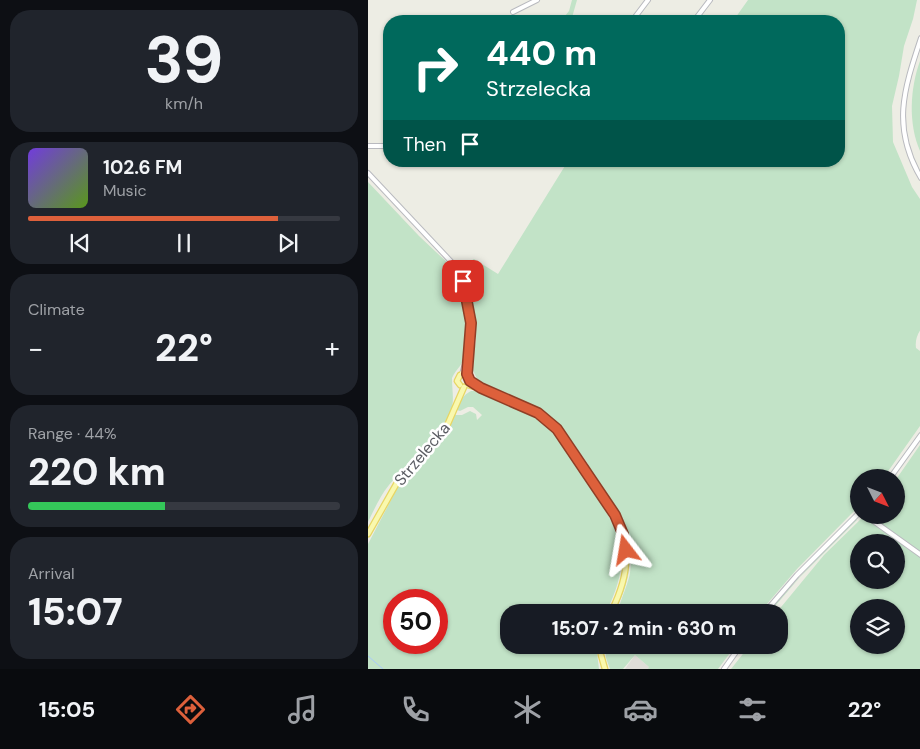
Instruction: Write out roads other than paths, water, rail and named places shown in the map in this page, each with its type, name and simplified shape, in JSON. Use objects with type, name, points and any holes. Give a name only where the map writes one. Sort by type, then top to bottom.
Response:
[{"type":"main road","name":"Strzelecka","points":[[368,534],[398,481],[446,428],[466,384],[457,379],[465,374]]},
{"type":"main road","points":[[465,374],[466,384],[481,388],[538,413],[554,426],[615,515],[623,534],[626,560],[624,581],[614,604]]},
{"type":"main road","points":[[601,654],[604,669]]},
{"type":"street","points":[[513,12],[537,0]]},
{"type":"street","points":[[637,15],[648,0]]},
{"type":"street","points":[[699,15],[710,0]]},
{"type":"street","points":[[920,38],[903,96],[902,112],[904,134],[909,153],[920,178]]},
{"type":"street","points":[[368,146],[383,146]]},
{"type":"street","points":[[368,172],[460,270],[470,319],[471,334],[465,374]]},
{"type":"street","points":[[896,469],[920,435]]},
{"type":"street","points":[[772,604],[797,575],[850,522]]},
{"type":"street","points":[[877,524],[920,555]]},
{"type":"street","points":[[724,669],[735,654]]},
{"type":"waterway","points":[[368,656],[383,669]]}]
